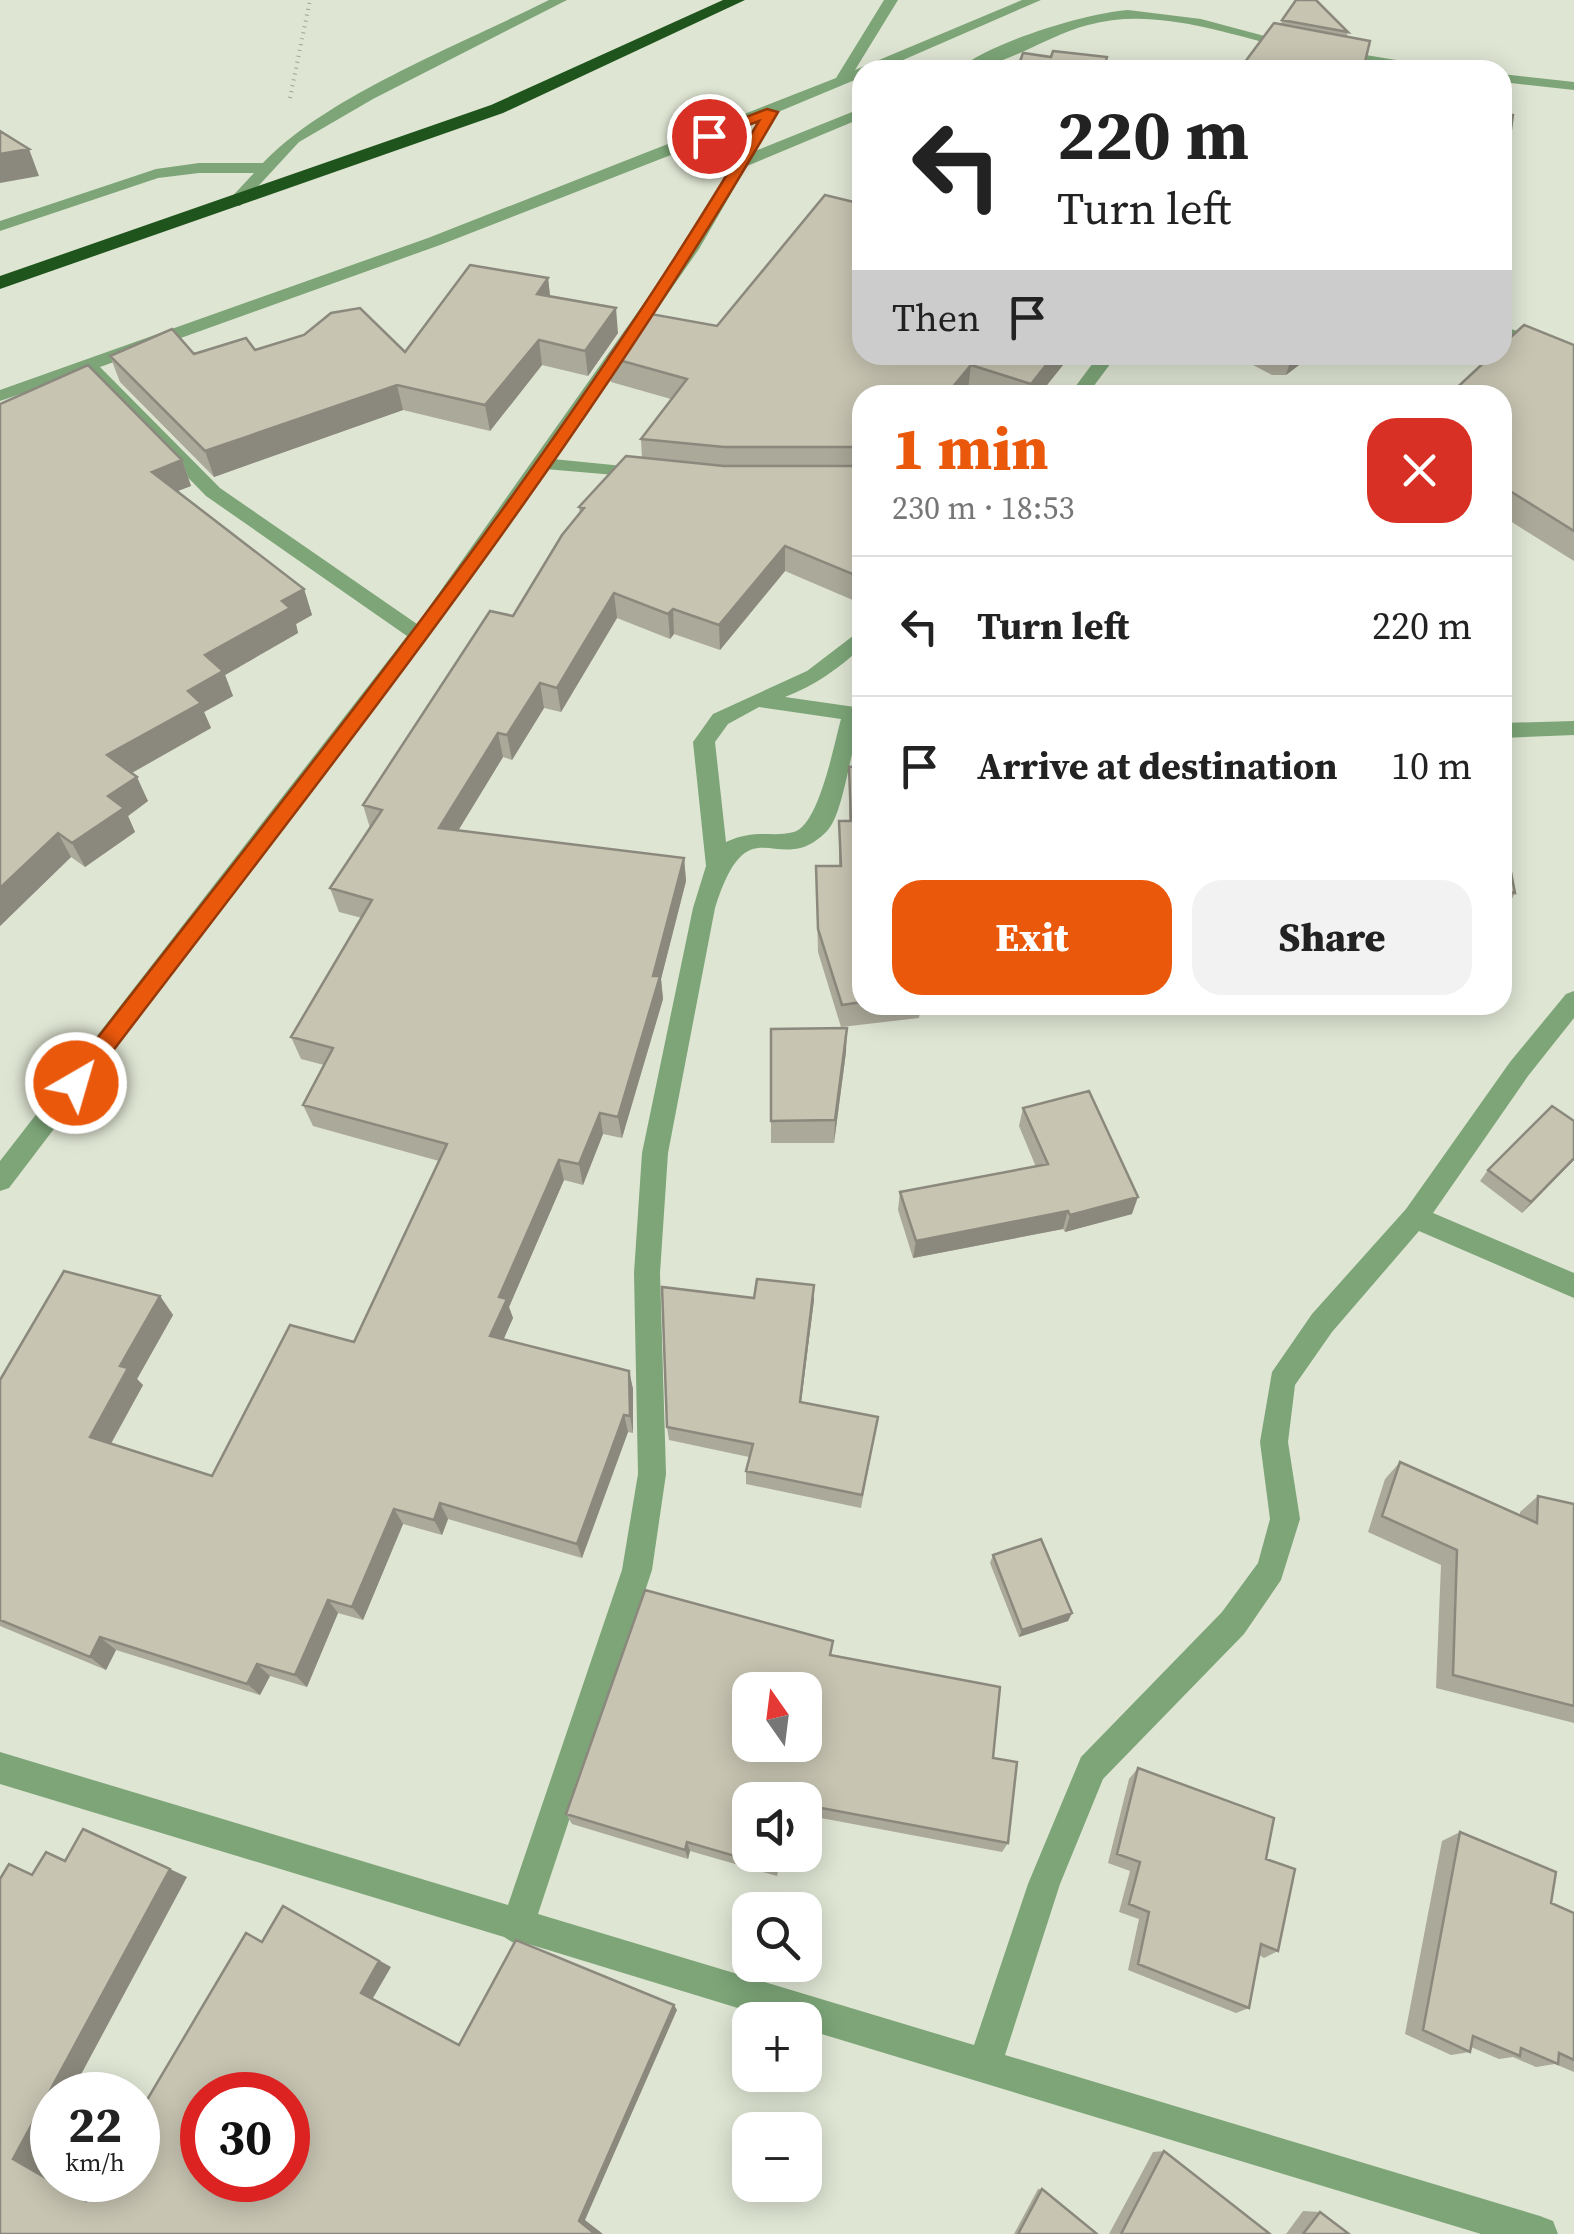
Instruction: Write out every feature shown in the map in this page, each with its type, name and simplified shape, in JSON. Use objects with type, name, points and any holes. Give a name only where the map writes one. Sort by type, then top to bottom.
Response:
[{"type":"highway","points":[[0,283],[497,109],[737,0]]},
{"type":"street","points":[[234,204],[294,140],[368,96],[560,0]]},
{"type":"street","points":[[855,60],[891,0]]},
{"type":"street","points":[[891,60],[1034,0]]},
{"type":"street","points":[[988,60],[1074,24],[1111,15],[1144,16],[1379,60]]},
{"type":"street","points":[[842,81],[852,64]]},
{"type":"street","points":[[0,396],[275,302],[772,112],[852,77]]},
{"type":"street","points":[[1512,79],[1574,86]]},
{"type":"street","points":[[0,1180],[419,635],[691,249],[772,112]]},
{"type":"street","points":[[743,162],[852,117]]},
{"type":"street","points":[[0,226],[156,174],[199,168],[268,168]]},
{"type":"street","points":[[1512,334],[1574,356]]},
{"type":"street","points":[[89,366],[213,492],[419,635]]},
{"type":"street","points":[[538,463],[669,477]]},
{"type":"street","points":[[717,866],[704,742],[708,726],[726,712],[762,701],[817,674],[852,644]]},
{"type":"street","points":[[762,701],[852,714]]},
{"type":"street","points":[[1512,731],[1574,728]]},
{"type":"street","points":[[517,1928],[637,1570],[652,1474],[647,1274],[655,1154],[704,908],[717,866],[730,849],[751,840],[800,840],[821,824],[852,733]]},
{"type":"street","points":[[984,2068],[1044,1884],[1092,1768],[1233,1623],[1272,1570],[1284,1519],[1274,1442],[1282,1381],[1322,1323],[1415,1217],[1520,1068],[1574,1001]]},
{"type":"street","points":[[1415,1217],[1574,1286]]},
{"type":"street","points":[[0,1768],[517,1928],[1540,2234]]},
{"type":"path","points":[[294,140],[288,84],[304,45],[310,0]]},
{"type":"building","points":[[1296,0],[1316,0],[1348,32],[1282,20]]},
{"type":"building","points":[[1274,23],[1370,41],[1365,60],[1246,60]]},
{"type":"building","points":[[1053,51],[1107,57],[1021,60],[1023,53],[1051,57]]},
{"type":"building","points":[[0,131],[29,149],[0,154]]},
{"type":"building","points":[[825,195],[852,202],[852,365],[971,365],[954,385],[852,385],[852,447],[724,447],[641,439],[687,379],[608,357],[640,312],[717,326]]},
{"type":"building","points":[[470,265],[548,278],[537,294],[616,308],[585,351],[539,340],[485,405],[397,385],[205,451],[110,356],[172,329],[194,354],[246,338],[255,350],[304,335],[331,313],[360,308],[405,352]]},
{"type":"building","points":[[1524,325],[1574,345],[1574,531],[1512,492],[1512,385],[1460,385],[1481,365],[1512,365],[1512,336]]},
{"type":"building","points":[[88,365],[182,460],[152,472],[304,589],[282,601],[290,608],[205,655],[223,671],[188,691],[201,703],[107,755],[137,777],[108,796],[124,808],[72,843],[58,833],[0,888],[0,404]]},
{"type":"building","points":[[971,365],[1046,365],[1031,384]]},
{"type":"building","points":[[626,456],[724,466],[852,466],[852,574],[785,546],[719,625],[673,609],[668,614],[614,593],[557,688],[540,683],[507,735],[498,733],[439,828],[684,858],[653,976],[660,976],[618,1117],[600,1113],[579,1164],[559,1160],[499,1297],[507,1299],[490,1336],[629,1371],[630,1416],[624,1415],[577,1544],[440,1503],[434,1520],[394,1509],[352,1607],[328,1600],[295,1675],[257,1664],[247,1684],[100,1637],[90,1657],[0,1620],[0,1380],[64,1271],[160,1296],[120,1366],[128,1368],[90,1437],[212,1476],[290,1325],[354,1342],[447,1144],[303,1105],[333,1048],[291,1037],[372,900],[330,888],[382,810],[363,805],[490,611],[513,616],[562,535],[584,508],[579,507]]},
{"type":"building","points":[[852,767],[852,1004],[842,1005],[818,929],[816,866],[841,866],[839,821],[851,821]]},
{"type":"building","points":[[847,1028],[835,1120],[771,1121],[771,1029]]},
{"type":"building","points":[[1089,1091],[1138,1197],[1070,1215],[1068,1211],[916,1241],[900,1192],[1048,1164],[1023,1108]]},
{"type":"building","points":[[1552,1106],[1574,1121],[1574,1158],[1531,1202],[1488,1170]]},
{"type":"building","points":[[757,1279],[814,1285],[800,1402],[878,1417],[862,1495],[746,1471],[753,1444],[667,1427],[662,1287],[754,1298]]},
{"type":"building","points":[[1400,1462],[1537,1523],[1538,1496],[1574,1504],[1574,1706],[1453,1675],[1457,1550],[1382,1516]]},
{"type":"building","points":[[1041,1539],[1072,1613],[1022,1630],[993,1555]]},
{"type":"building","points":[[645,1590],[833,1641],[830,1655],[1000,1687],[993,1758],[1017,1762],[1008,1843],[822,1808],[822,1782],[732,1782],[732,1855],[687,1842],[685,1850],[566,1814]]},
{"type":"building","points":[[1138,1768],[1274,1818],[1266,1859],[1295,1869],[1278,1951],[1261,1944],[1249,2008],[1138,1964],[1149,1912],[1129,1904],[1140,1862],[1117,1854]]},
{"type":"building","points":[[83,1829],[170,1869],[60,2072],[30,2072],[30,2128],[13,2159],[30,2169],[30,2202],[160,2202],[160,2078],[246,1933],[262,1942],[283,1906],[379,1961],[361,1993],[459,2045],[516,1940],[674,2005],[579,2221],[595,2234],[0,2234],[0,1879],[9,1864],[32,1875],[46,1852],[65,1861]]},
{"type":"building","points":[[1460,1832],[1556,1872],[1551,1903],[1574,1913],[1574,2060],[1559,2053],[1558,2064],[1521,2048],[1520,2056],[1473,2036],[1470,2052],[1423,2030]]},
{"type":"building","points":[[1164,2151],[1270,2234],[1121,2234]]},
{"type":"building","points":[[1042,2189],[1097,2234],[1018,2234]]},
{"type":"building","points":[[1320,2212],[1349,2234],[1303,2234]]},
{"type":"route","points":[[76,1083],[419,635],[637,320],[691,249],[772,112],[709,136]]}]
